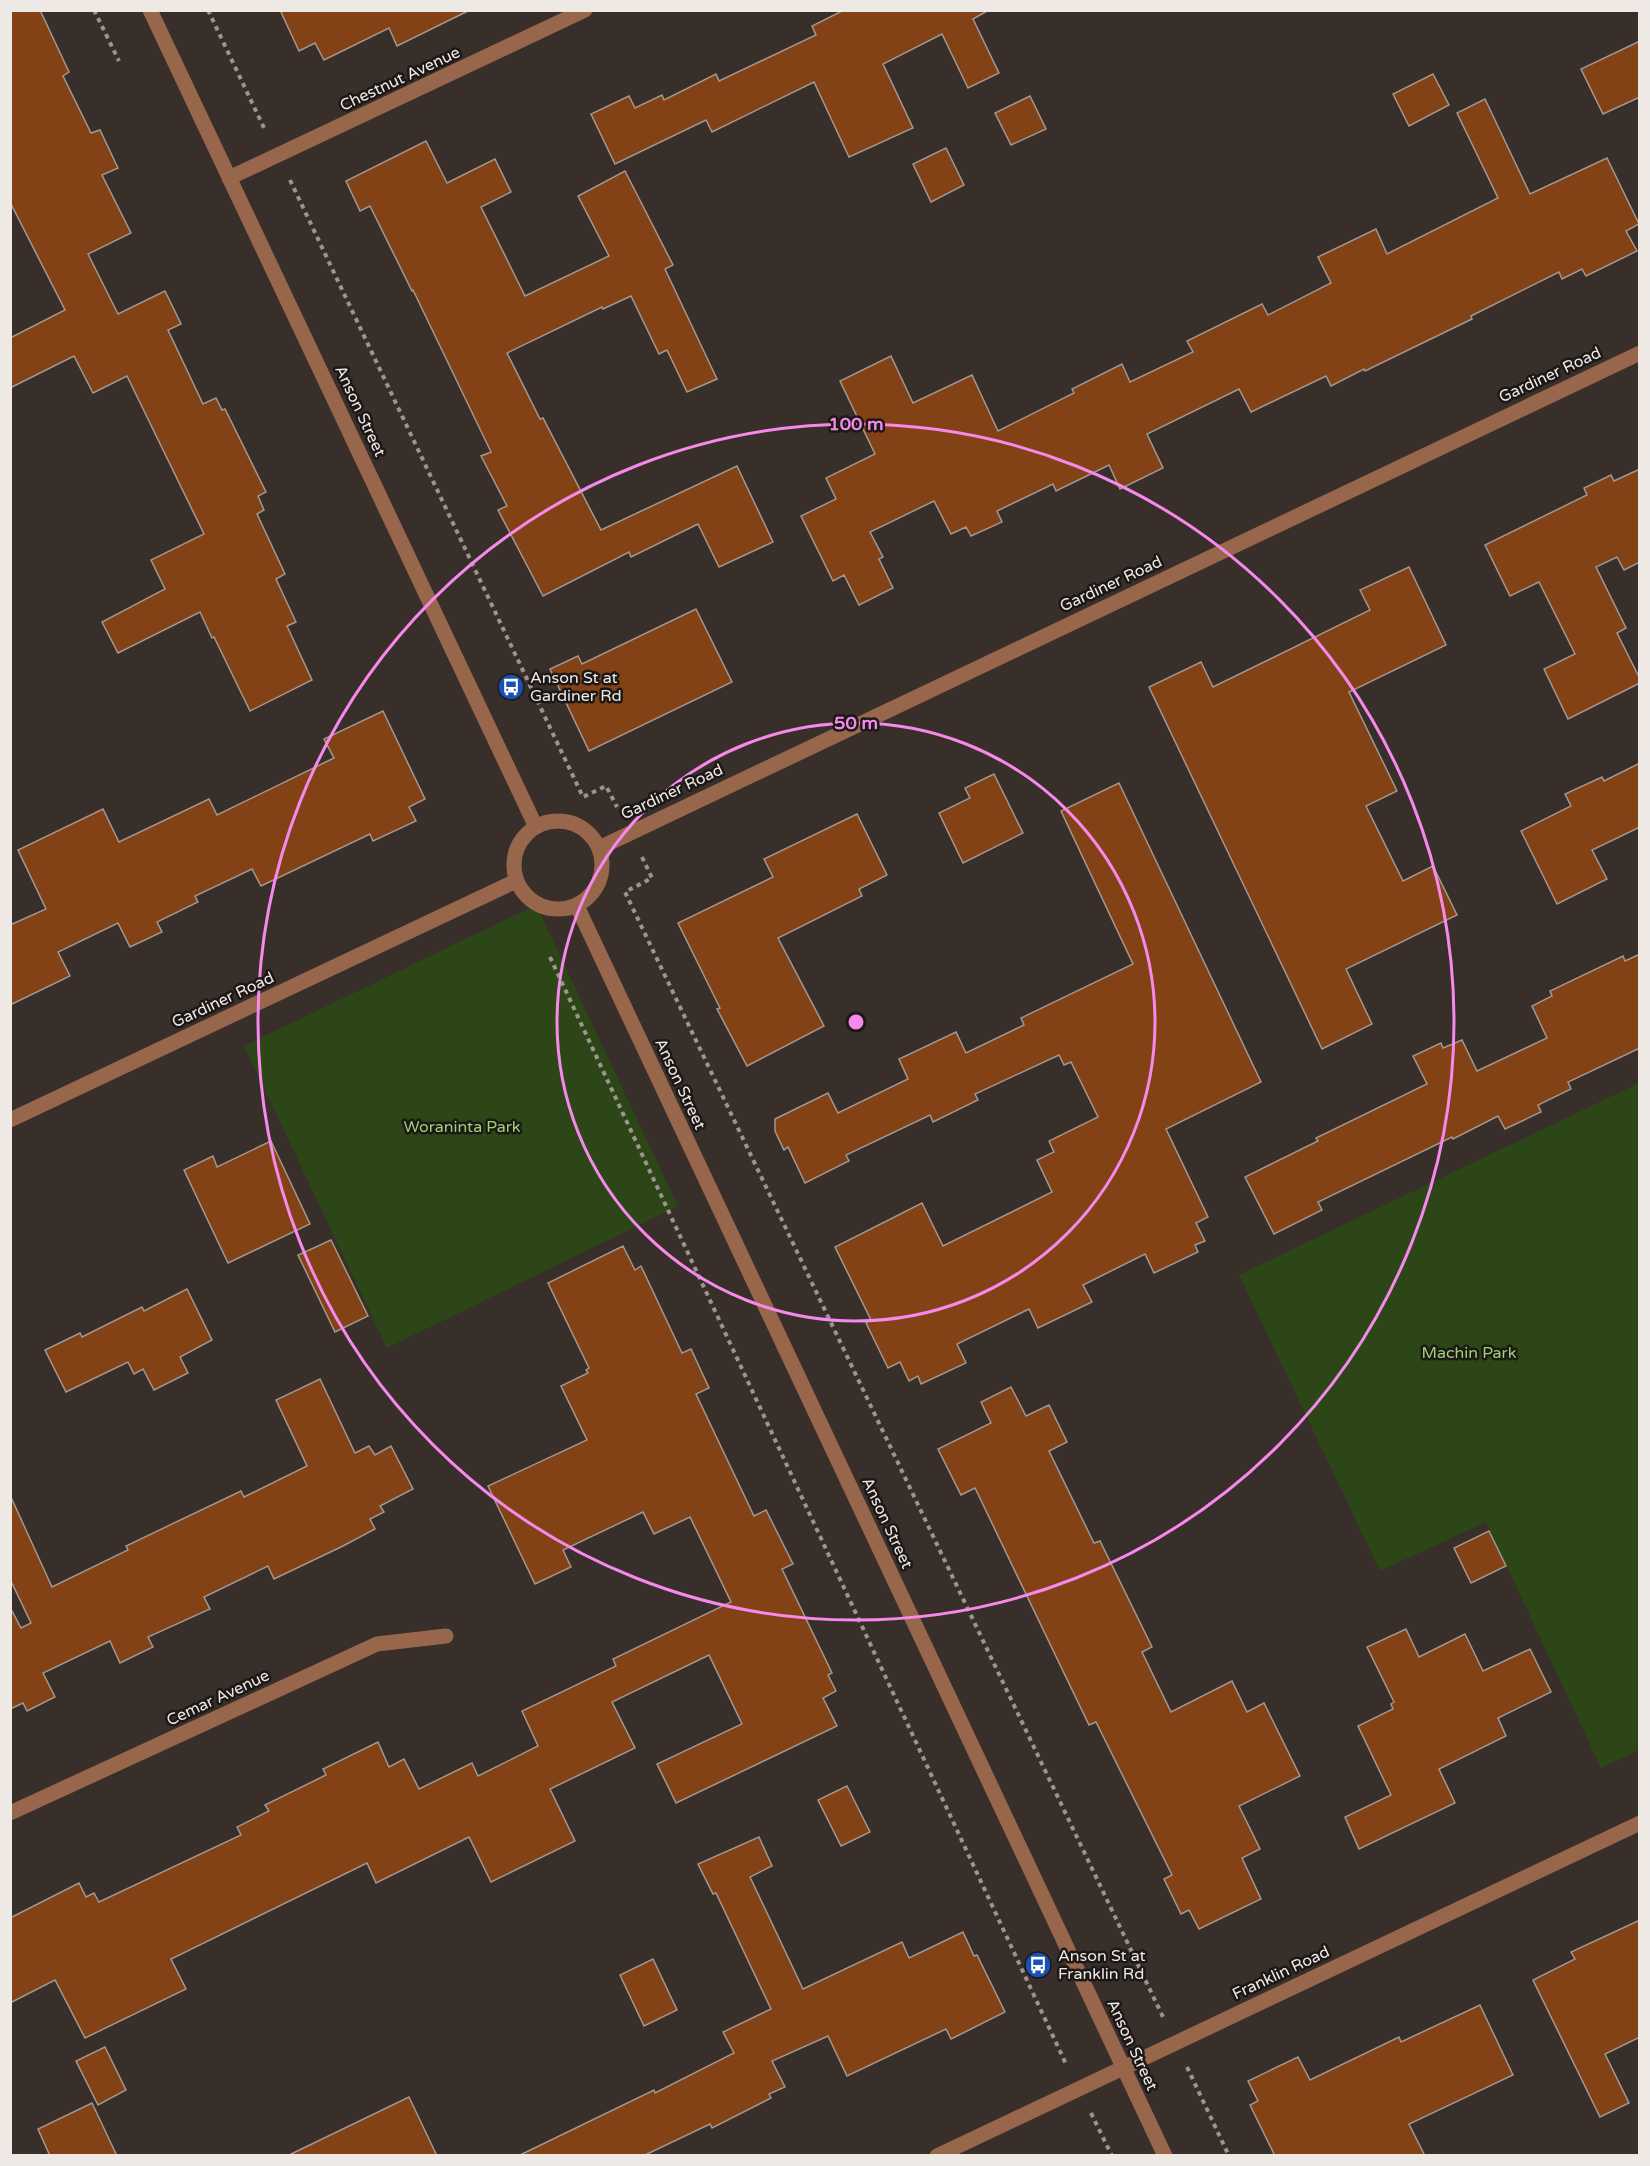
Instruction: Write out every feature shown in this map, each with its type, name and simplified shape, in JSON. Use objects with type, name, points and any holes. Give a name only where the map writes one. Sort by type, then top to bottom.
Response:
[{"type":"street","name":"Anson Street","points":[[150,10],[536,827]]},
{"type":"street","name":"Chestnut Avenue","points":[[229,178],[585,10]]},
{"type":"street","name":"Gardiner Road","points":[[599,848],[1640,353]]},
{"type":"street","points":[[556,820],[573,824],[587,832],[599,848],[602,865],[599,881],[591,895],[577,906],[560,910],[537,905],[516,882],[513,867],[515,852],[524,838],[536,827],[556,820]]},
{"type":"street","name":"Gardiner Road","points":[[10,1120],[516,882]]},
{"type":"street","name":"Anson Street","points":[[577,906],[1165,2156]]},
{"type":"street","name":"Cemar Avenue","points":[[10,1813],[377,1644],[446,1636]]},
{"type":"street","name":"Franklin Road","points":[[937,2156],[1640,1823]]},
{"type":"path","points":[[94,10],[119,61]]},
{"type":"path","points":[[208,10],[583,797],[606,786],[652,878],[625,892],[1177,2042],[1229,2156]]},
{"type":"path","points":[[550,957],[1059,2046],[1076,2090],[1097,2123],[1112,2156]]},
{"type":"green space","name":"Woraninta Park","points":[[536,905],[678,1206],[387,1348],[244,1046]]},
{"type":"green space","name":"Machin Park","points":[[1639,1083],[1639,1750],[1601,1768],[1486,1522],[1380,1571],[1239,1275]]},
{"type":"building","points":[[10,10],[40,10],[69,72],[63,76],[91,133],[100,130],[118,168],[102,175],[131,233],[88,254],[118,314],[165,291],[181,324],[168,330],[203,404],[216,398],[222,410],[225,409],[266,492],[258,496],[264,510],[257,514],[285,574],[276,579],[296,622],[287,626],[312,680],[250,711],[200,612],[118,653],[102,622],[165,589],[151,560],[204,534],[127,376],[93,393],[74,356],[10,388],[10,338],[65,310],[10,202]]},
{"type":"building","points":[[280,10],[470,10],[397,46],[389,28],[324,60],[315,43],[299,51]]},
{"type":"building","points":[[844,10],[989,10],[973,19],[999,73],[968,88],[942,34],[883,64],[913,128],[849,157],[814,82],[712,132],[706,120],[615,164],[591,114],[629,96],[635,108],[662,95],[664,100],[716,74],[719,81],[816,35],[812,26]]},
{"type":"building","points":[[1640,41],[1640,97],[1603,114],[1581,69]]},
{"type":"building","points":[[1433,74],[1449,105],[1409,126],[1393,94]]},
{"type":"building","points":[[1030,96],[1046,129],[1011,145],[995,113]]},
{"type":"building","points":[[1485,99],[1530,194],[1607,158],[1639,224],[1626,231],[1637,251],[1586,276],[1582,269],[1562,279],[1559,272],[1471,316],[1472,319],[1331,386],[1326,376],[1251,412],[1239,389],[1147,434],[1163,468],[1120,489],[1109,465],[1056,491],[1053,484],[997,511],[1002,522],[971,536],[966,527],[951,534],[934,501],[870,532],[883,557],[879,559],[893,588],[859,605],[844,575],[833,581],[801,516],[836,499],[826,478],[875,454],[840,381],[891,356],[913,403],[972,375],[998,431],[1074,393],[1072,389],[1122,364],[1130,382],[1193,352],[1187,341],[1262,304],[1268,315],[1331,283],[1318,257],[1376,229],[1387,254],[1498,198],[1457,113]]},
{"type":"building","points":[[426,141],[447,183],[495,159],[511,192],[481,207],[525,296],[609,256],[578,196],[625,171],[673,265],[665,269],[717,379],[687,392],[667,350],[659,354],[631,296],[603,309],[602,307],[507,353],[540,419],[543,418],[601,530],[737,466],[773,542],[719,567],[698,524],[631,557],[629,552],[543,596],[498,510],[507,506],[481,456],[491,452],[370,206],[360,211],[346,181]]},
{"type":"building","points":[[946,148],[964,185],[931,202],[913,164]]},
{"type":"building","points":[[1640,469],[1640,562],[1624,570],[1617,557],[1596,567],[1626,628],[1617,633],[1640,683],[1568,719],[1544,669],[1575,654],[1539,582],[1510,596],[1485,545],[1587,495],[1584,488],[1611,475],[1614,481]]},
{"type":"building","points":[[1409,567],[1446,645],[1349,692],[1397,791],[1366,806],[1403,881],[1433,866],[1457,915],[1346,969],[1372,1024],[1322,1049],[1149,687],[1201,662],[1213,687],[1370,610],[1360,590]]},
{"type":"building","points":[[696,609],[732,682],[589,751],[550,669],[578,656],[582,664]]},
{"type":"building","points":[[383,711],[425,799],[409,807],[416,821],[373,841],[370,834],[261,886],[252,869],[195,896],[198,902],[157,922],[162,932],[130,947],[118,923],[58,952],[70,976],[10,1005],[10,925],[46,909],[18,850],[103,809],[119,842],[209,799],[217,815],[334,758],[324,739]]},
{"type":"building","points":[[1640,763],[1640,827],[1592,850],[1607,879],[1557,904],[1521,831],[1571,806],[1565,794],[1602,777],[1604,781]]},
{"type":"building","points":[[994,774],[1023,833],[963,863],[939,813],[970,798],[965,788]]},
{"type":"building","points":[[1119,783],[1261,1082],[1166,1129],[1208,1217],[1196,1223],[1205,1241],[1195,1245],[1198,1252],[1154,1273],[1145,1254],[1083,1285],[1092,1302],[1038,1328],[1029,1309],[957,1344],[966,1363],[921,1384],[918,1376],[909,1381],[900,1362],[888,1368],[866,1323],[871,1320],[835,1247],[922,1203],[943,1246],[1052,1192],[1037,1160],[1054,1152],[1049,1141],[1098,1117],[1071,1062],[1064,1065],[1059,1055],[975,1094],[978,1100],[933,1122],[930,1115],[846,1155],[849,1161],[805,1183],[788,1147],[784,1150],[775,1131],[775,1119],[828,1093],[838,1113],[908,1079],[899,1059],[956,1032],[966,1053],[1024,1025],[1021,1018],[1133,964],[1061,811]]},
{"type":"building","points":[[857,814],[887,875],[859,889],[862,896],[778,938],[824,1026],[747,1066],[717,1009],[720,1008],[678,923],[773,877],[764,859]]},
{"type":"building","points":[[1640,954],[1640,1048],[1568,1082],[1571,1089],[1538,1105],[1541,1112],[1505,1129],[1498,1116],[1453,1139],[1452,1137],[1318,1202],[1322,1210],[1274,1234],[1245,1177],[1318,1141],[1316,1138],[1427,1084],[1413,1056],[1441,1043],[1443,1048],[1462,1040],[1477,1071],[1547,1038],[1532,1006],[1552,996],[1550,991],[1623,956],[1625,961]]},
{"type":"building","points":[[271,1141],[310,1224],[228,1263],[184,1170],[213,1156],[217,1167]]},
{"type":"building","points":[[331,1240],[368,1316],[335,1332],[298,1255]]},
{"type":"building","points":[[623,1246],[635,1270],[641,1266],[682,1353],[691,1349],[709,1388],[696,1394],[754,1516],[766,1510],[793,1564],[782,1569],[832,1673],[828,1675],[836,1691],[823,1698],[837,1726],[676,1803],[657,1764],[742,1724],[709,1655],[612,1702],[635,1748],[550,1789],[575,1841],[491,1882],[469,1837],[376,1883],[367,1863],[171,1959],[186,1989],[85,2038],[55,1980],[10,2003],[10,1918],[79,1883],[86,1897],[94,1893],[99,1902],[241,1835],[237,1827],[269,1811],[265,1805],[326,1775],[323,1769],[378,1742],[389,1767],[404,1759],[419,1789],[472,1763],[478,1776],[538,1746],[522,1711],[616,1666],[613,1659],[731,1602],[690,1517],[654,1534],[643,1512],[563,1550],[571,1567],[535,1584],[488,1486],[587,1440],[561,1386],[588,1373],[586,1370],[589,1368],[548,1283]]},
{"type":"building","points":[[187,1289],[212,1340],[180,1357],[188,1373],[154,1390],[143,1369],[134,1374],[128,1362],[66,1392],[45,1350],[80,1333],[82,1337],[142,1307],[144,1311]]},
{"type":"building","points":[[320,1379],[355,1453],[369,1446],[375,1455],[391,1446],[413,1489],[380,1506],[384,1512],[370,1519],[375,1529],[274,1579],[268,1566],[204,1597],[210,1609],[148,1637],[153,1647],[120,1663],[110,1641],[43,1673],[55,1697],[27,1711],[23,1703],[10,1709],[10,1607],[21,1628],[31,1623],[10,1579],[10,1495],[52,1587],[128,1550],[126,1546],[241,1491],[244,1497],[307,1466],[276,1400]]},
{"type":"building","points":[[1011,1387],[1026,1416],[1049,1405],[1067,1442],[1049,1451],[1094,1543],[1100,1541],[1152,1647],[1142,1652],[1171,1712],[1232,1681],[1247,1712],[1264,1703],[1300,1776],[1239,1806],[1260,1849],[1242,1858],[1261,1899],[1199,1929],[1189,1910],[1181,1914],[1164,1879],[1172,1875],[1096,1722],[1089,1725],[975,1488],[961,1495],[938,1449],[991,1423],[981,1402]]},
{"type":"building","points":[[1489,1531],[1506,1566],[1471,1583],[1454,1548]]},
{"type":"building","points":[[1406,1629],[1419,1657],[1465,1634],[1483,1671],[1530,1649],[1551,1692],[1498,1718],[1506,1736],[1439,1769],[1455,1803],[1359,1849],[1345,1817],[1391,1795],[1358,1726],[1393,1709],[1391,1704],[1394,1702],[1367,1647]]},
{"type":"building","points":[[847,1786],[870,1832],[841,1846],[818,1800]]},
{"type":"building","points":[[759,1837],[772,1866],[750,1877],[803,1989],[902,1942],[909,1958],[963,1932],[1005,2012],[951,2039],[946,2029],[847,2076],[828,2036],[772,2061],[785,2087],[769,2094],[771,2098],[712,2128],[710,2124],[643,2156],[518,2156],[654,2090],[655,2093],[734,2053],[723,2032],[771,2009],[716,1893],[713,1894],[698,1864]]},
{"type":"building","points":[[1640,1920],[1640,2037],[1605,2054],[1629,2103],[1600,2117],[1533,1980],[1575,1959],[1571,1952]]},
{"type":"building","points":[[653,1959],[677,2010],[644,2026],[620,1975]]},
{"type":"building","points":[[1480,2005],[1513,2075],[1409,2124],[1425,2156],[1275,2156],[1250,2105],[1258,2101],[1248,2081],[1298,2057],[1310,2080],[1399,2037],[1401,2042]]},
{"type":"building","points":[[105,2047],[126,2090],[98,2105],[76,2061]]},
{"type":"building","points":[[409,2097],[437,2156],[287,2156]]},
{"type":"building","points":[[92,2103],[117,2156],[50,2156],[38,2129]]},
{"type":"place","name":"Anson St at Gardiner Rd","points":[[511,687]]},
{"type":"place","name":"Anson St at Franklin Rd","points":[[1038,1965]]}]
